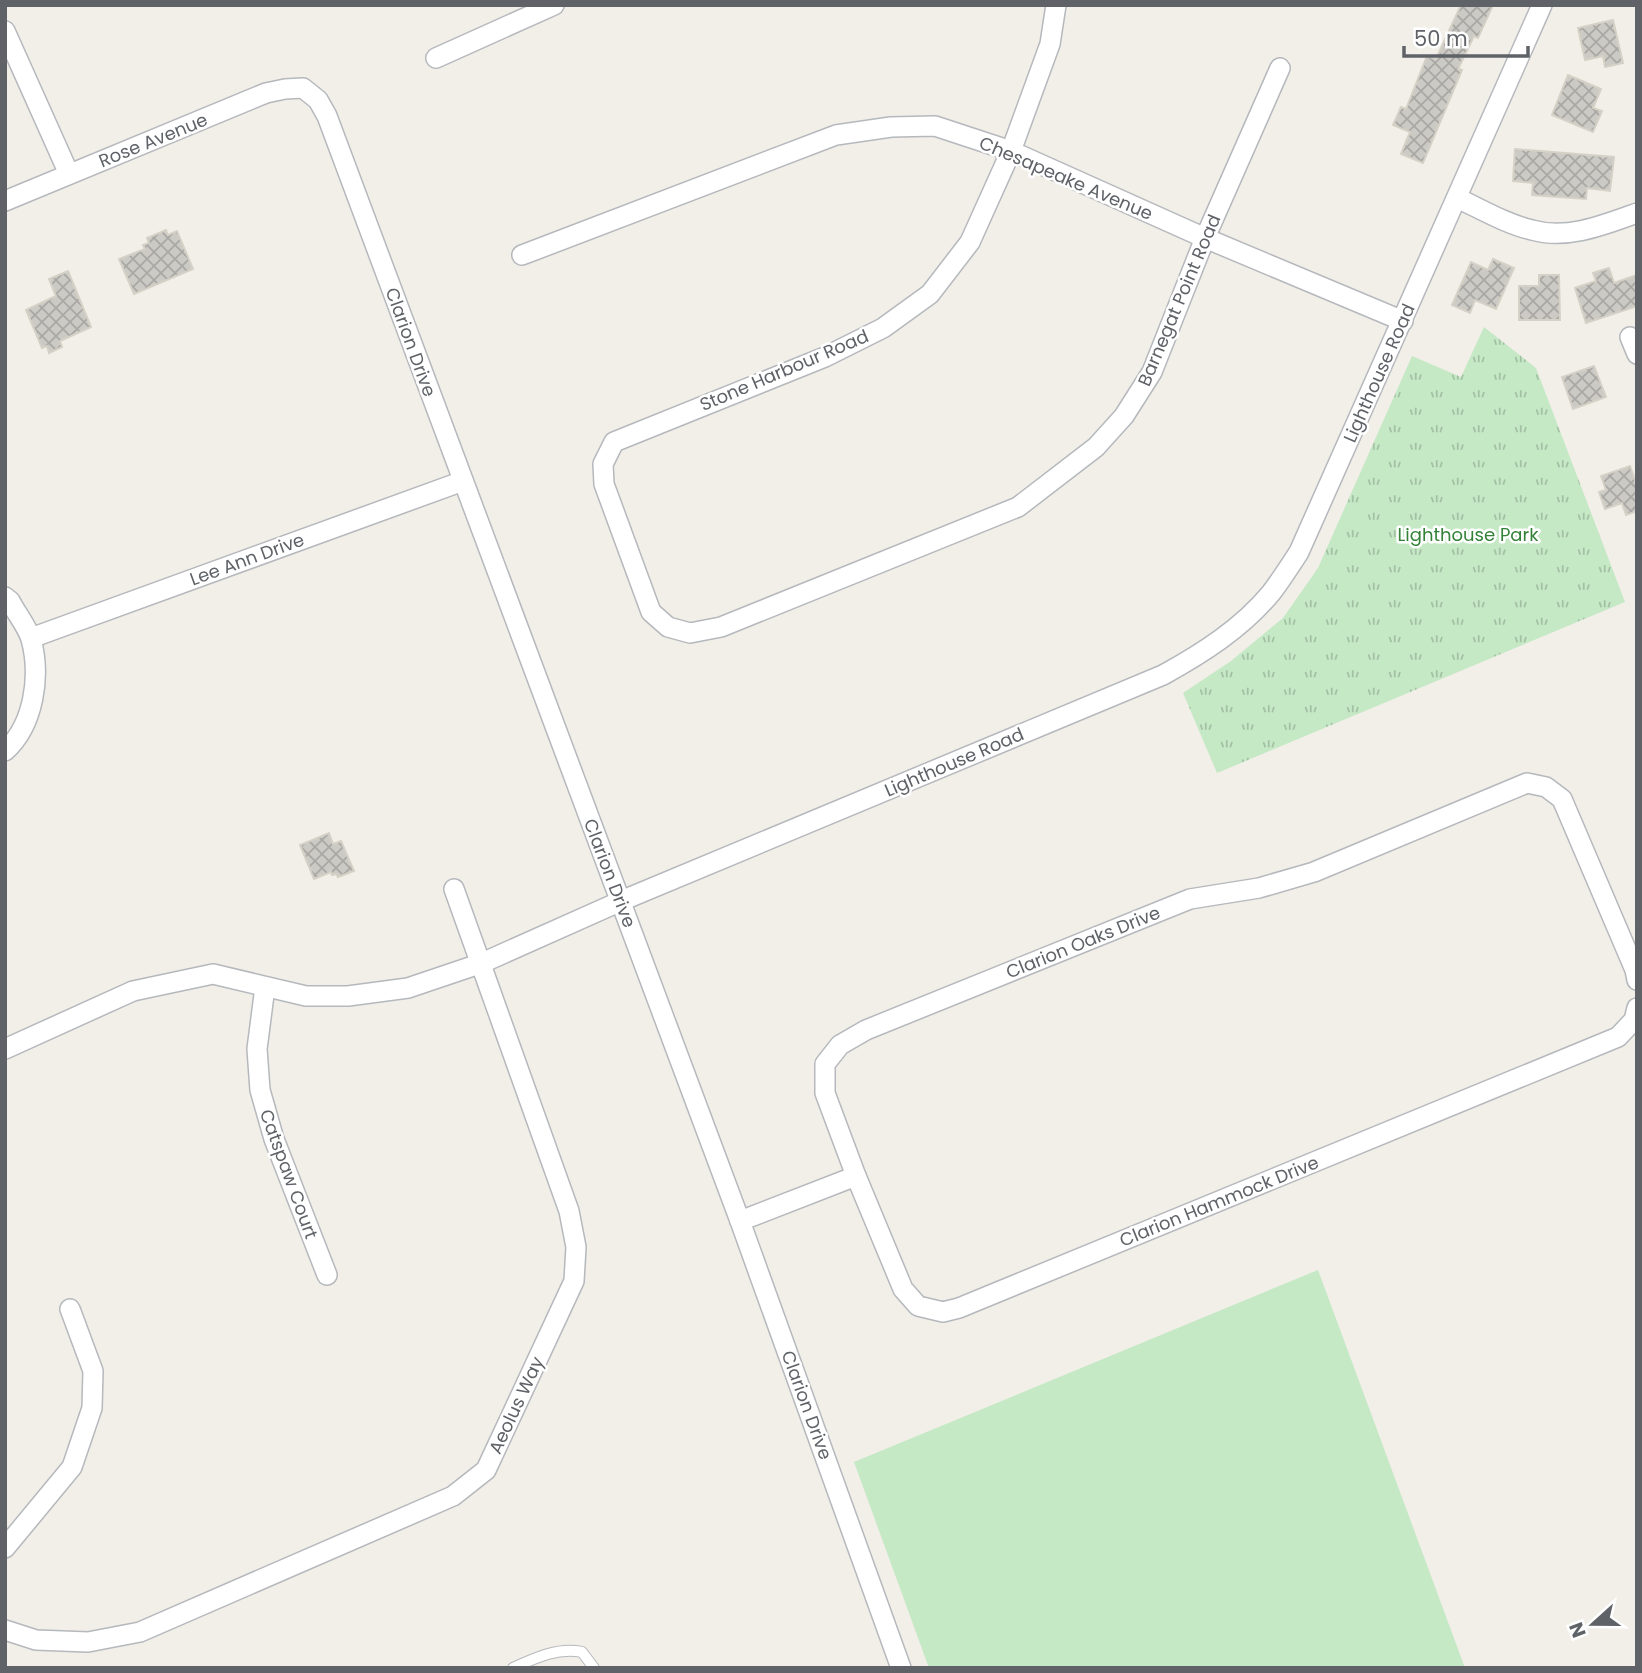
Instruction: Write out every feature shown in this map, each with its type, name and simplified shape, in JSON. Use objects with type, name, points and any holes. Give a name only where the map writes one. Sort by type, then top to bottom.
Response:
[{"type":"street","points":[[436,58],[554,5]]},
{"type":"street","name":"Stone Harbour Road","points":[[721,627],[690,633],[668,628],[650,612],[604,484],[603,464],[614,442],[825,357],[883,328],[930,294],[970,242],[1011,151],[1050,44],[1056,5]]},
{"type":"street","name":"Lighthouse Road","points":[[5,1049],[132,991],[213,974],[306,996],[348,996],[408,988],[482,963],[621,901],[1163,675],[1204,653],[1236,627],[1269,594],[1299,552],[1542,5]]},
{"type":"street","points":[[5,31],[69,174]]},
{"type":"street","name":"Barnegat Point Road","points":[[721,627],[1018,506],[1054,482],[1096,447],[1124,416],[1152,372],[1205,238],[1280,68]]},
{"type":"street","name":"Rose Avenue","points":[[5,201],[266,93],[303,88]]},
{"type":"street","name":"Clarion Drive","points":[[303,88],[318,100],[327,116],[740,1221],[901,1668]]},
{"type":"street","name":"Chesapeake Avenue","points":[[522,255],[836,135],[891,127],[935,126],[1011,151],[1205,238],[1402,321]]},
{"type":"street","points":[[1457,198],[1532,231],[1573,233],[1637,213]]},
{"type":"street","name":"Lee Ann Drive","points":[[31,638],[463,481]]},
{"type":"street","points":[[5,597],[31,638],[35,668],[31,714],[5,751]]},
{"type":"street","name":"Clarion Oaks Drive","points":[[856,1177],[825,1093],[825,1064],[840,1045],[866,1030],[1190,899],[1259,888],[1314,872],[1527,783],[1546,787],[1562,799],[1635,970],[1637,981]]},
{"type":"street","name":"Aeolus Way","points":[[5,1630],[36,1640],[88,1642],[140,1632],[453,1496],[486,1470],[574,1281],[576,1247],[569,1211],[454,889]]},
{"type":"street","name":"Catspaw Court","points":[[265,987],[257,1049],[260,1090],[274,1139],[327,1275]]},
{"type":"street","name":"Clarion Hammock Drive","points":[[856,1177],[903,1289],[918,1306],[943,1312],[959,1308],[1618,1037],[1634,1020],[1637,1008]]},
{"type":"street","points":[[740,1221],[856,1177]]},
{"type":"street","points":[[5,1548],[72,1467],[92,1408],[93,1371],[69,1309]]},
{"type":"lane","points":[[513,1668],[534,1658],[568,1649],[582,1652],[594,1668]]},
{"type":"green space","name":"Lighthouse Park","points":[[1484,327],[1536,368],[1625,602],[1217,773],[1183,693],[1231,661],[1283,618],[1318,568],[1412,356],[1461,377]]},
{"type":"green space","points":[[1318,1270],[1465,1668],[929,1668],[854,1462]]},
{"type":"building","points":[[1461,5],[1493,5],[1478,38],[1474,36],[1458,69],[1462,70],[1423,163],[1401,154],[1410,132],[1393,125],[1401,107],[1406,109],[1427,56],[1436,59]]},
{"type":"building","points":[[1613,20],[1623,63],[1605,67],[1603,56],[1585,60],[1578,28]]},
{"type":"building","points":[[1568,75],[1601,89],[1593,108],[1602,111],[1593,132],[1552,115]]},
{"type":"building","points":[[1515,149],[1614,157],[1610,191],[1587,188],[1586,199],[1532,195],[1533,183],[1513,181]]},
{"type":"building","points":[[166,230],[168,235],[177,231],[193,269],[134,294],[119,259],[145,249],[143,245],[149,243],[147,238]]},
{"type":"building","points":[[1493,259],[1514,268],[1496,309],[1475,300],[1470,313],[1452,305],[1471,262],[1488,270]]},
{"type":"building","points":[[1609,268],[1614,283],[1637,275],[1637,306],[1586,323],[1575,288],[1596,281],[1593,273]]},
{"type":"building","points":[[68,271],[91,327],[60,341],[62,347],[49,353],[47,346],[42,348],[26,310],[56,296],[49,279]]},
{"type":"building","points":[[1539,275],[1559,275],[1560,320],[1519,320],[1519,286],[1539,286]]},
{"type":"building","points":[[1594,366],[1606,397],[1573,409],[1562,377]]},
{"type":"building","points":[[1630,466],[1637,486],[1637,511],[1626,515],[1622,503],[1605,509],[1599,492],[1606,490],[1601,476]]},
{"type":"building","points":[[329,833],[333,844],[341,841],[354,871],[338,877],[331,872],[314,879],[300,845]]}]
